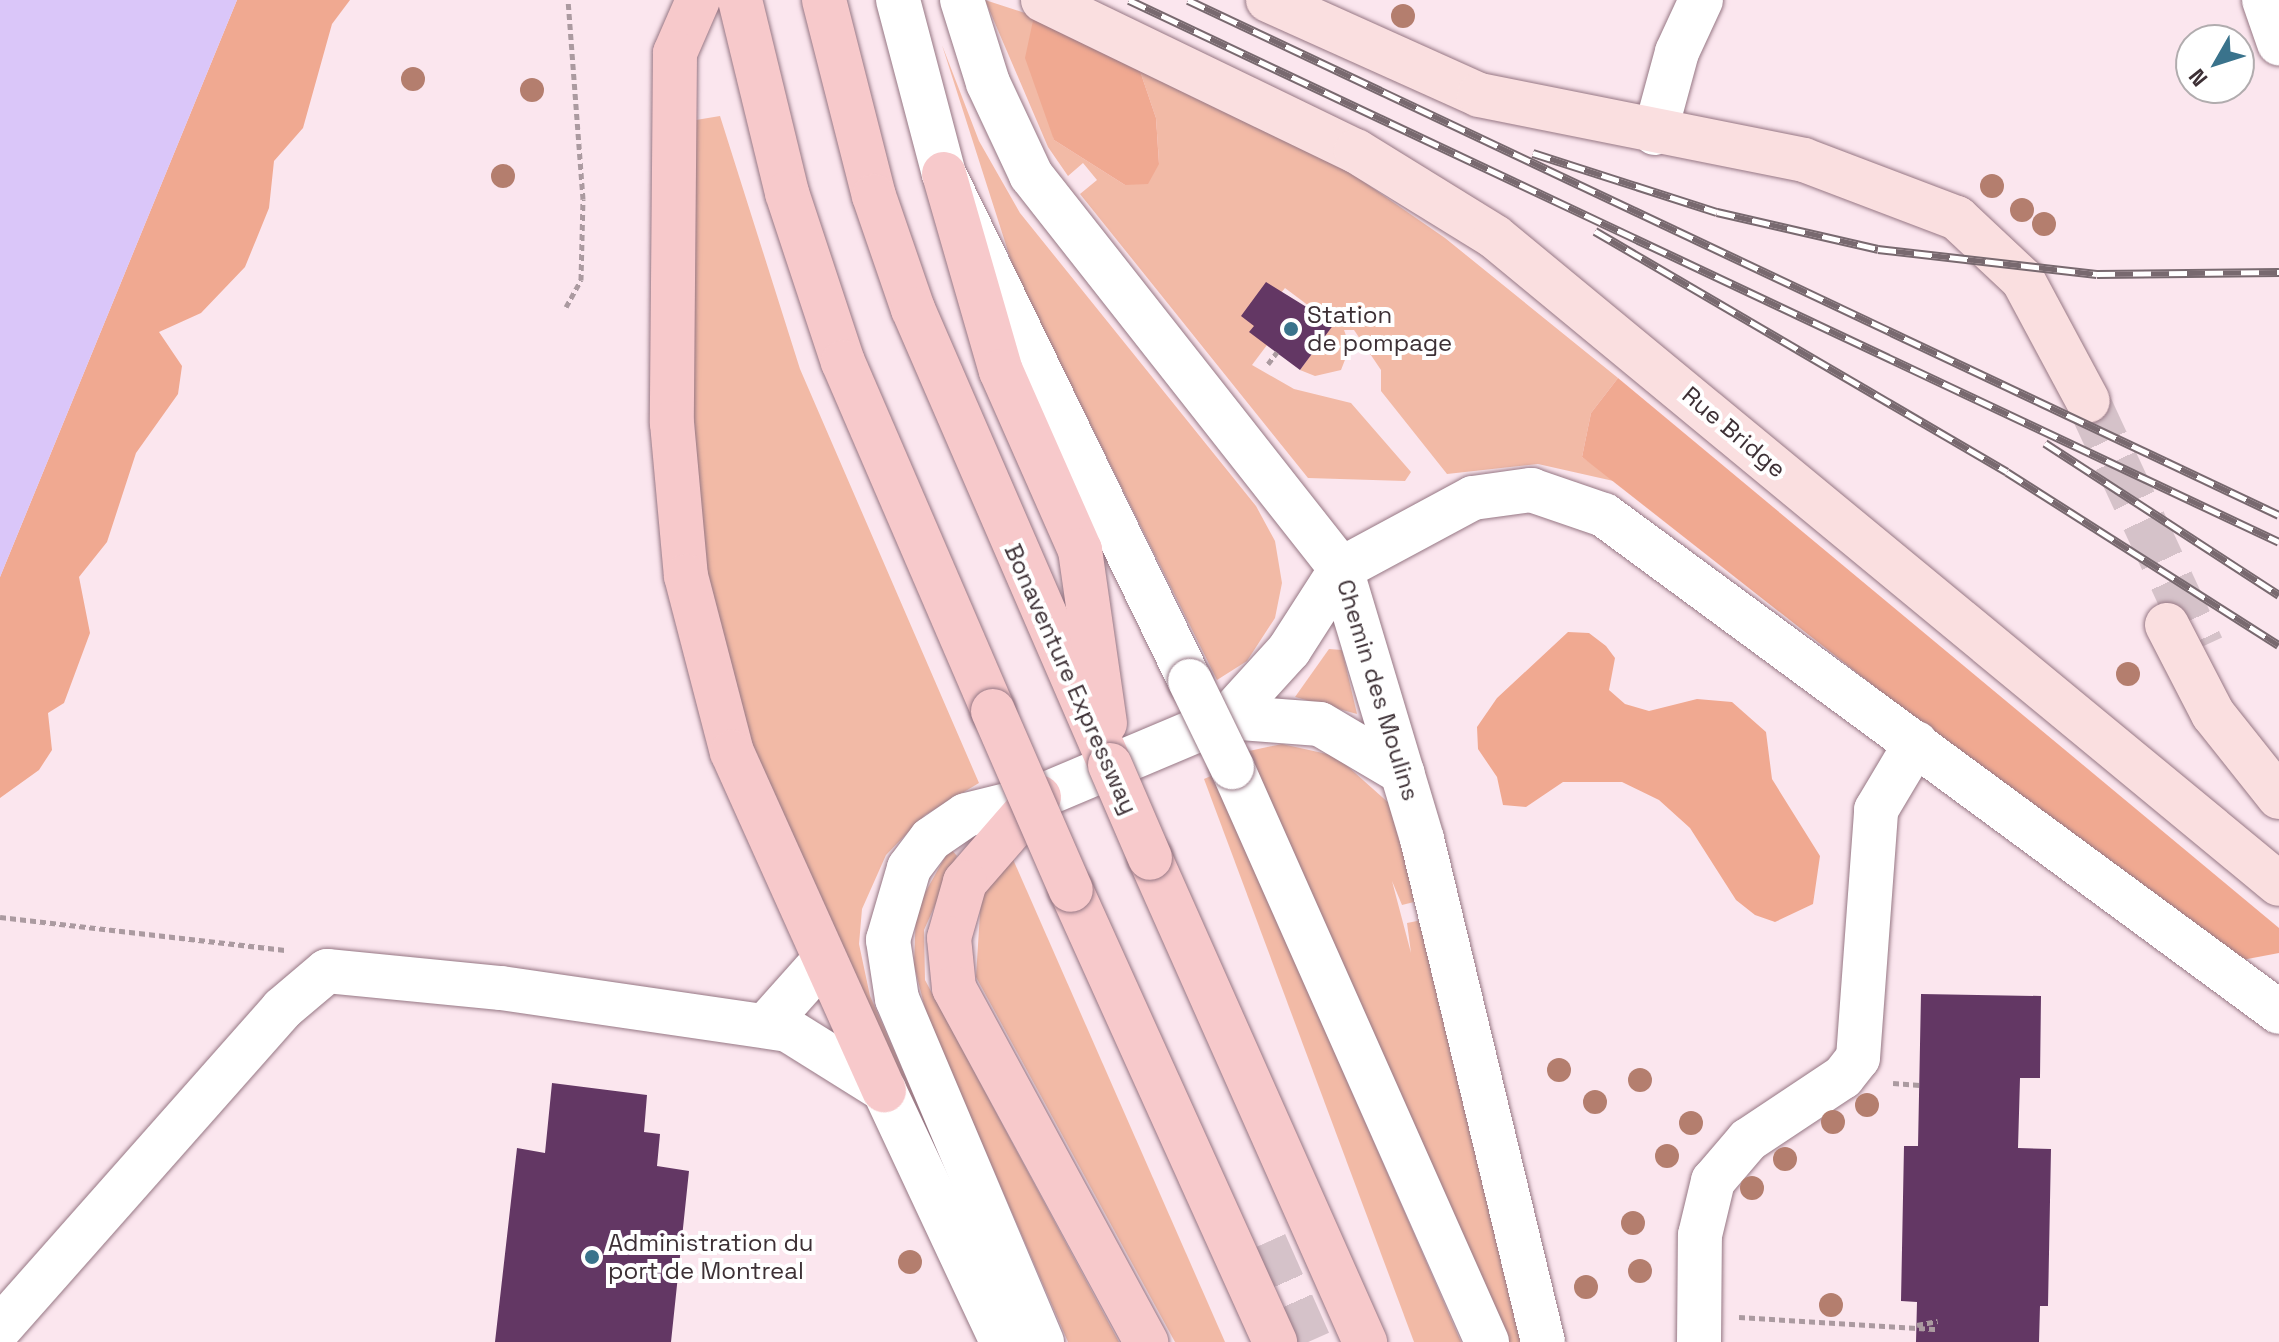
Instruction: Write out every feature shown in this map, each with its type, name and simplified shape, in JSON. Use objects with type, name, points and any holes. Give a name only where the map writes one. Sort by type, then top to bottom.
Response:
[{"type":"highway","points":[[698,0],[675,53],[672,423],[679,527],[696,629],[732,752],[884,1090]]},
{"type":"highway","points":[[740,0],[787,193],[843,362],[1071,890],[1275,1342]]},
{"type":"highway","name":"Bonaventure Expressway","points":[[824,0],[891,249],[1085,671],[1110,765],[1365,1342]]},
{"type":"highway","points":[[944,174],[1001,371],[1080,550],[1085,671]]},
{"type":"highway","points":[[1039,797],[965,882],[949,938],[952,974],[966,1015],[1137,1325]]},
{"type":"main road","name":"Rue Bridge","points":[[1043,0],[1356,151],[1495,237],[2279,884]]},
{"type":"main road","points":[[1268,0],[1479,95],[1655,133],[1804,160],[1898,193],[1957,218],[2014,270],[2047,316],[2073,394]]},
{"type":"main road","points":[[2279,764],[2184,636],[2213,714],[2279,797]]},
{"type":"street","points":[[898,0],[944,174],[1232,767],[1487,1342]]},
{"type":"street","name":"Chemin des Moulins","points":[[962,0],[988,83],[1031,175],[1341,569],[1403,773],[1543,1342]]},
{"type":"street","points":[[1655,133],[1677,52],[1701,0]]},
{"type":"street","points":[[2264,0],[2279,43]]},
{"type":"street","points":[[1042,1342],[993,1212],[897,999],[888,949],[900,886],[931,839],[966,815],[1039,797],[1228,717],[1289,650],[1341,569],[1473,498],[1531,490],[1567,496],[1652,546],[2279,1012]]},
{"type":"street","points":[[1228,717],[1320,724],[1403,773]]},
{"type":"street","points":[[1699,1342],[1700,1235],[1713,1181],[1748,1140],[1843,1077],[1858,1058],[1876,810],[1916,743]]},
{"type":"street","points":[[767,1024],[824,960]]},
{"type":"street","points":[[0,1328],[305,986],[327,971],[767,1024],[884,1090],[1002,1342]]},
{"type":"path","points":[[566,307],[581,280],[583,199],[568,0]]},
{"type":"path","points":[[1268,364],[1277,352]]},
{"type":"path","points":[[0,917],[291,950]]},
{"type":"path","points":[[1887,1083],[1920,1085]]},
{"type":"path","points":[[1783,1319],[1938,1329]]},
{"type":"path","points":[[1908,1327],[1938,1321]]},
{"type":"shaded area","points":[[0,0],[237,0],[0,577]]},
{"type":"shaded area","points":[[237,0],[350,0],[332,24],[303,128],[274,161],[269,208],[245,267],[201,313],[159,332],[182,366],[178,394],[136,453],[107,542],[79,577],[90,633],[64,703],[48,713],[52,750],[39,770],[0,798],[0,577]]},
{"type":"shaded area","points":[[985,0],[1034,16],[1054,140],[1125,185],[1159,163],[1156,118],[1138,65],[1332,160],[1445,238],[1618,378],[1591,413],[1582,457],[1618,482],[1538,464],[1447,474],[1381,391],[1381,370],[1354,330],[1344,330],[1350,347],[1341,370],[1315,376],[1300,370],[1333,324],[1285,288],[1254,326],[1267,345],[1252,365],[1294,389],[1351,403],[1411,472],[1405,481],[1308,478],[1080,194],[1097,180],[1083,163],[1068,176],[1048,147]]},
{"type":"shaded area","points":[[1034,16],[1138,65],[1156,118],[1159,164],[1148,184],[1125,185],[1054,140],[1025,58]]},
{"type":"shaded area","points":[[942,45],[979,141],[1020,213],[1256,506],[1275,541],[1282,583],[1275,618],[1247,661],[1217,680],[1014,270]]},
{"type":"shaded area","points":[[720,116],[800,369],[979,783],[925,815],[886,855],[862,909],[859,944],[870,996],[1001,1295],[766,786],[738,706],[701,546],[693,399],[696,120]]},
{"type":"shaded area","points":[[1618,378],[2279,928],[2279,953],[2242,960],[1991,778],[1582,457],[1591,413]]},
{"type":"shaded area","points":[[1568,632],[1589,633],[1606,646],[1615,658],[1609,690],[1625,704],[1649,711],[1697,699],[1732,702],[1766,732],[1772,779],[1820,856],[1813,904],[1775,922],[1755,915],[1736,900],[1690,828],[1659,800],[1622,782],[1563,782],[1526,807],[1503,805],[1497,777],[1478,749],[1477,727],[1497,698]]},
{"type":"shaded area","points":[[1329,649],[1342,650],[1357,714],[1295,697]]},
{"type":"shaded area","points":[[1282,744],[1336,756],[1391,805],[1418,901],[1402,905],[1392,881],[1411,953],[1407,923],[1422,920],[1522,1342],[1507,1342],[1249,751]]},
{"type":"shaded area","points":[[1213,775],[1461,1342],[1414,1342],[1204,779]]},
{"type":"shaded area","points":[[950,848],[957,856],[924,930],[925,980],[1119,1342],[1068,1342],[927,1016],[914,965],[916,909]]},
{"type":"shaded area","points":[[1012,857],[1225,1342],[1175,1342],[976,977],[981,897]]},
{"type":"building","name":"Station de pompage","points":[[1266,282],[1334,324],[1300,370],[1249,332],[1254,326],[1241,316]]},
{"type":"building","points":[[1921,994],[2041,996],[2040,1078],[2020,1078],[2018,1148],[2051,1149],[2048,1306],[2040,1306],[2039,1342],[1916,1342],[1917,1302],[1901,1301],[1904,1146],[1918,1146]]},
{"type":"building","name":"Administration du port de Montreal","points":[[552,1083],[647,1095],[644,1132],[660,1134],[657,1166],[689,1171],[671,1342],[495,1342],[517,1148],[545,1153]]},
{"type":"tunnel","points":[[2088,401],[2202,647]]},
{"type":"tunnel","points":[[1265,1243],[1309,1342]]},
{"type":"railway","points":[[1129,0],[2279,542]]},
{"type":"railway","points":[[1188,0],[2279,515]]},
{"type":"railway","points":[[1533,153],[1717,212],[1878,249],[2097,274],[2279,272]]},
{"type":"railway","points":[[1595,231],[2007,472],[2279,645]]},
{"type":"railway","points":[[2045,443],[2279,595]]},
{"type":"place","name":"Station de pompage","points":[[1291,329]]},
{"type":"place","name":"Administration du port de Montreal","points":[[592,1257]]}]
